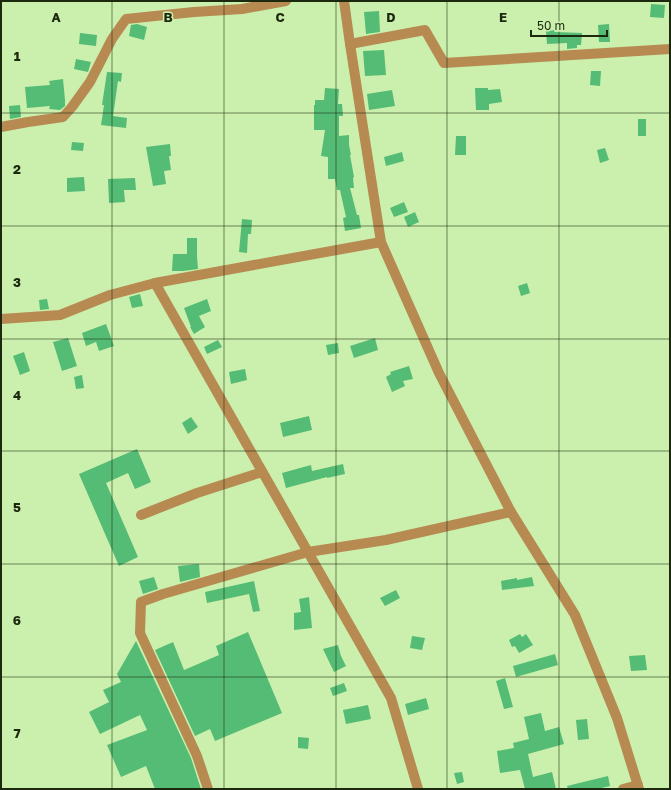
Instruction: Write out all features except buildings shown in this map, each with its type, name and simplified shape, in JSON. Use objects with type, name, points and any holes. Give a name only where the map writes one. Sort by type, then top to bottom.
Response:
[{"type":"street","points":[[1,127],[63,116],[72,107],[90,82],[112,39],[126,19],[242,9],[286,1]]},
{"type":"street","points":[[344,1],[381,242],[439,373],[511,512],[575,615],[617,718],[638,787],[623,789]]},
{"type":"street","points":[[350,44],[425,30],[444,63],[670,49]]},
{"type":"street","points":[[1,319],[60,315],[110,295],[155,283],[381,242]]},
{"type":"street","points":[[155,283],[391,698],[418,789]]},
{"type":"street","points":[[141,515],[262,472]]},
{"type":"street","points":[[208,789],[197,756],[140,633],[142,602],[171,592],[308,552],[386,540],[511,512]]}]
